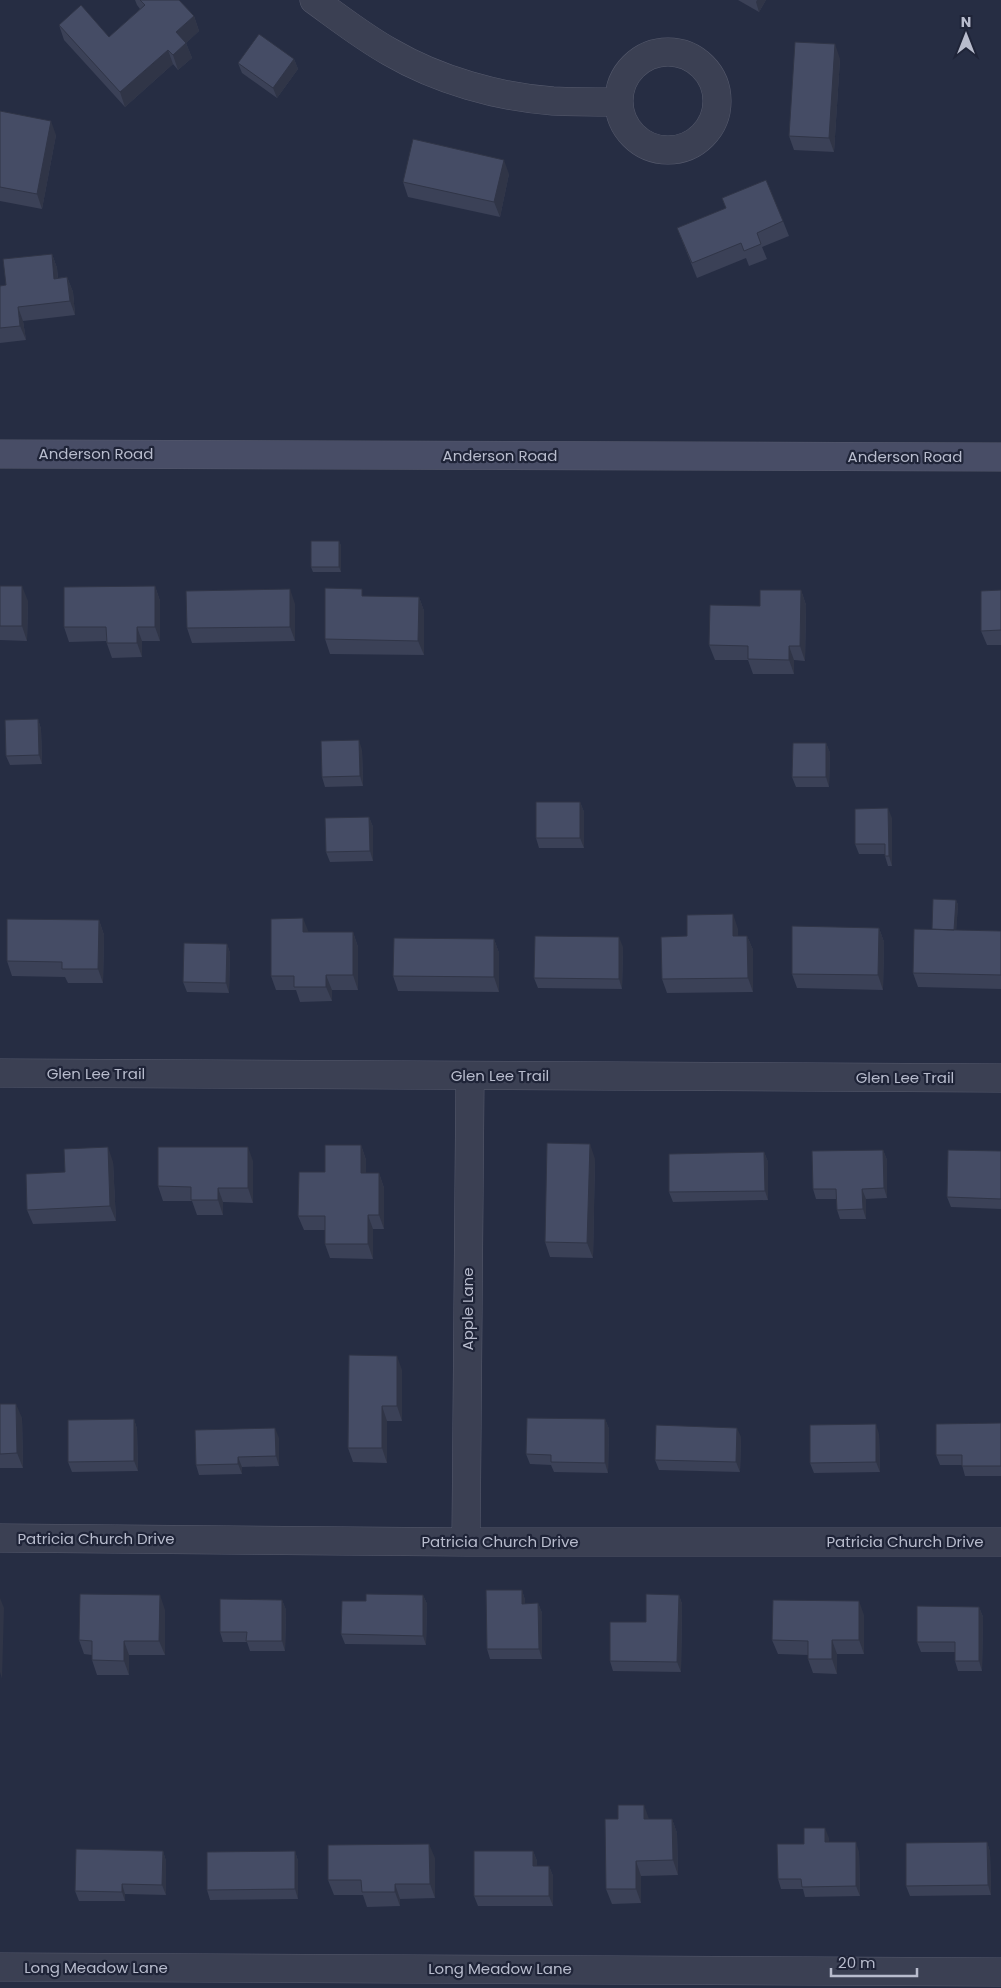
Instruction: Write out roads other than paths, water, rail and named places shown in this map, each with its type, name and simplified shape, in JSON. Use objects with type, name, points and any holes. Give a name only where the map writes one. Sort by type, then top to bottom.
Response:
[{"type":"street","points":[[314,0],[350,27],[391,53],[436,74],[484,89],[531,98],[553,101],[618,102]]},
{"type":"street","name":"Anderson Road","points":[[0,454],[1001,457]]},
{"type":"street","name":"Glen Lee Trail","points":[[0,1073],[1001,1078]]},
{"type":"street","name":"Apple Lane","points":[[466,1542],[470,1076]]},
{"type":"street","name":"Patricia Church Drive","points":[[0,1538],[466,1542],[1001,1542]]},
{"type":"street","name":"Long Meadow Lane","points":[[0,1967],[1001,1972]]}]
